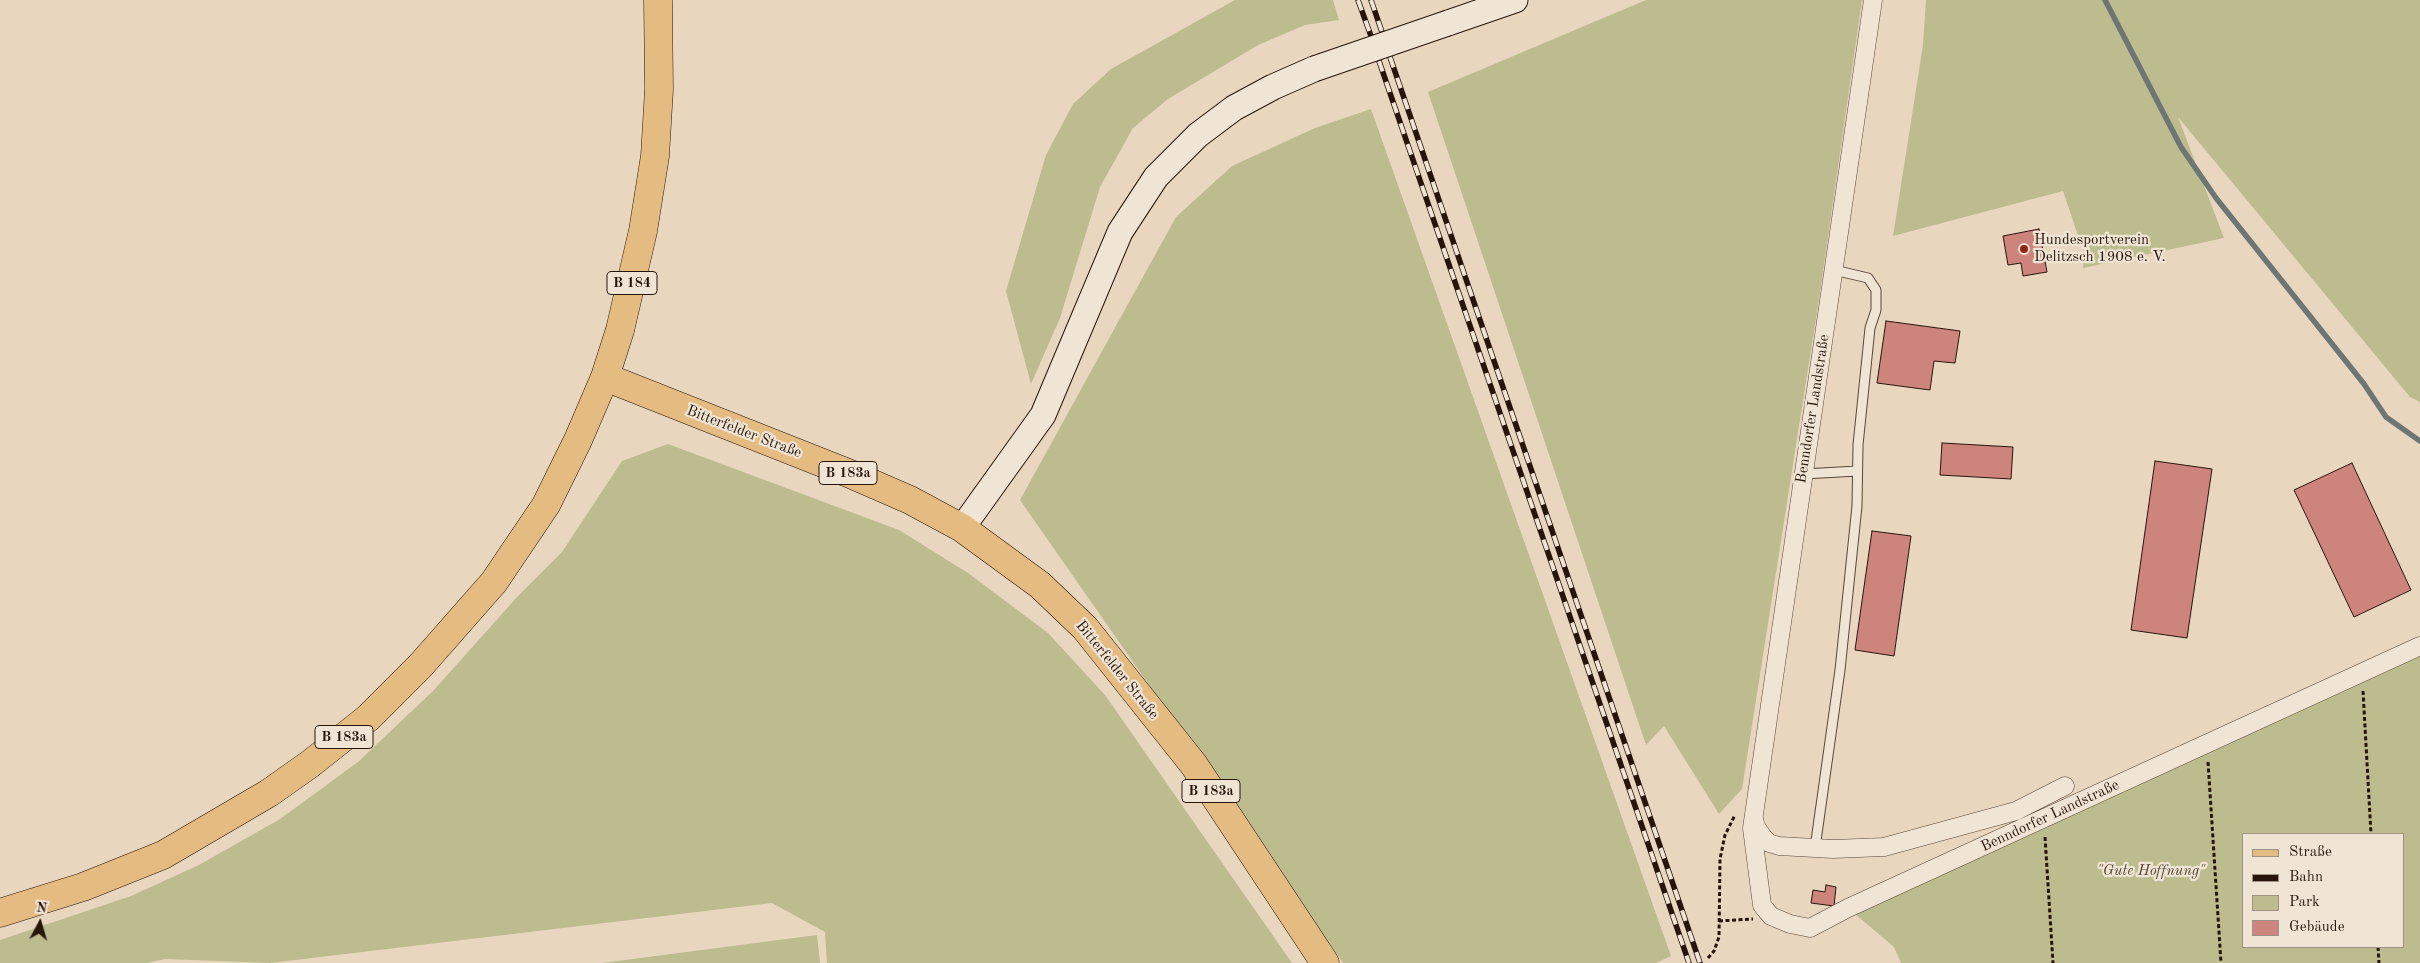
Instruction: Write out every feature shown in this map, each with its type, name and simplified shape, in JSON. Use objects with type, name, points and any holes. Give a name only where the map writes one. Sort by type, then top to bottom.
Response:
[{"type":"main road","name":"B 184","points":[[605,376],[632,286],[652,180],[659,89],[658,0]]},
{"type":"main road","points":[[962,528],[1042,415],[1120,232],[1156,177],[1198,135],[1234,108],[1273,87],[1314,69],[1515,0]]},
{"type":"main road","name":"Bitterfelder Straße","points":[[605,376],[848,472],[910,500],[962,528],[1040,585],[1085,628],[1194,765],[1325,963]]},
{"type":"main road","name":"B 183a","points":[[0,913],[83,887],[162,855],[268,793],[310,764],[368,718],[461,622],[494,582],[520,545],[546,505],[578,440],[605,376]]},
{"type":"street","name":"Benndorfer Landstraße","points":[[1873,0],[1756,795],[1753,845],[1762,905],[1771,916],[1790,924],[1810,928],[1848,908],[2420,646]]},
{"type":"street","name":"Benndorfer Landstraße","points":[[1754,818],[1756,828],[1769,843],[1779,846],[1884,848],[2016,811],[2065,786]]},
{"type":"lane","points":[[1815,848],[1840,670],[1856,506],[1857,471],[1870,328],[1876,310],[1876,290],[1868,278],[1834,270]]},
{"type":"lane","points":[[1804,474],[1857,471]]},
{"type":"path","points":[[2362,673],[2371,833]]},
{"type":"path","points":[[2207,744],[2221,963]]},
{"type":"path","points":[[1708,958],[1714,951],[1719,937],[1720,859],[1725,835],[1736,813],[1756,795]]},
{"type":"path","points":[[2044,819],[2053,963]]},
{"type":"path","points":[[1719,922],[1751,921]]},
{"type":"path","points":[[2378,948],[2379,963]]},
{"type":"green space","points":[[1235,0],[1333,0],[1339,20],[1305,25],[1258,45],[1168,99],[1133,128],[1100,187],[1060,318],[1031,384],[1006,291],[1046,155],[1073,104],[1111,69]]},
{"type":"green space","points":[[1646,0],[1862,0],[1819,299],[1742,789],[1719,814],[1664,726],[1646,745],[1428,92]]},
{"type":"green space","points":[[1926,0],[2420,0],[2420,402],[2410,397],[2178,117],[2224,238],[2083,268],[2084,253],[2063,191],[1893,236],[1923,45]]},
{"type":"green space","points":[[1371,109],[1671,956],[1656,963],[1343,963],[1020,500],[1176,217],[1232,166],[1315,128]]},
{"type":"green space","points":[[668,444],[899,530],[968,573],[1048,633],[1105,695],[1292,963],[827,963],[825,932],[772,903],[270,963],[165,959],[147,963],[0,963],[0,940],[131,896],[199,865],[280,819],[358,762],[433,691],[518,596],[562,552],[622,461]]},
{"type":"green space","name":"\"Gute Hoffnung\"","points":[[2420,647],[2420,963],[1901,963],[1894,947],[1848,908]]},
{"type":"green space","points":[[817,935],[820,963],[602,963]]},
{"type":"building","name":"Hundesportverein Delitzsch 1908 e. V.","points":[[2039,229],[2047,272],[2023,276],[2021,263],[2008,265],[2003,236]]},
{"type":"building","points":[[1886,321],[1960,331],[1955,363],[1934,361],[1930,390],[1877,383]]},
{"type":"building","points":[[1942,443],[2013,447],[2011,479],[1940,475]]},
{"type":"building","points":[[2155,461],[2212,469],[2187,638],[2131,630]]},
{"type":"building","points":[[2352,463],[2411,590],[2354,617],[2294,490]]},
{"type":"building","points":[[1872,531],[1911,536],[1894,656],[1855,650]]},
{"type":"building","points":[[1826,885],[1836,887],[1834,906],[1811,903],[1813,890],[1825,892]]},
{"type":"waterway","points":[[2105,0],[2181,147],[2216,198],[2364,384],[2386,417],[2420,441]]},
{"type":"railway","points":[[1358,0],[1371,36]]},
{"type":"railway","points":[[1371,0],[1382,32]]},
{"type":"railway","points":[[1390,57],[1700,963]]},
{"type":"railway","points":[[1379,61],[1689,963]]},
{"type":"place","name":"Hundesportverein Delitzsch 1908 e. V.","points":[[2024,249]]}]
